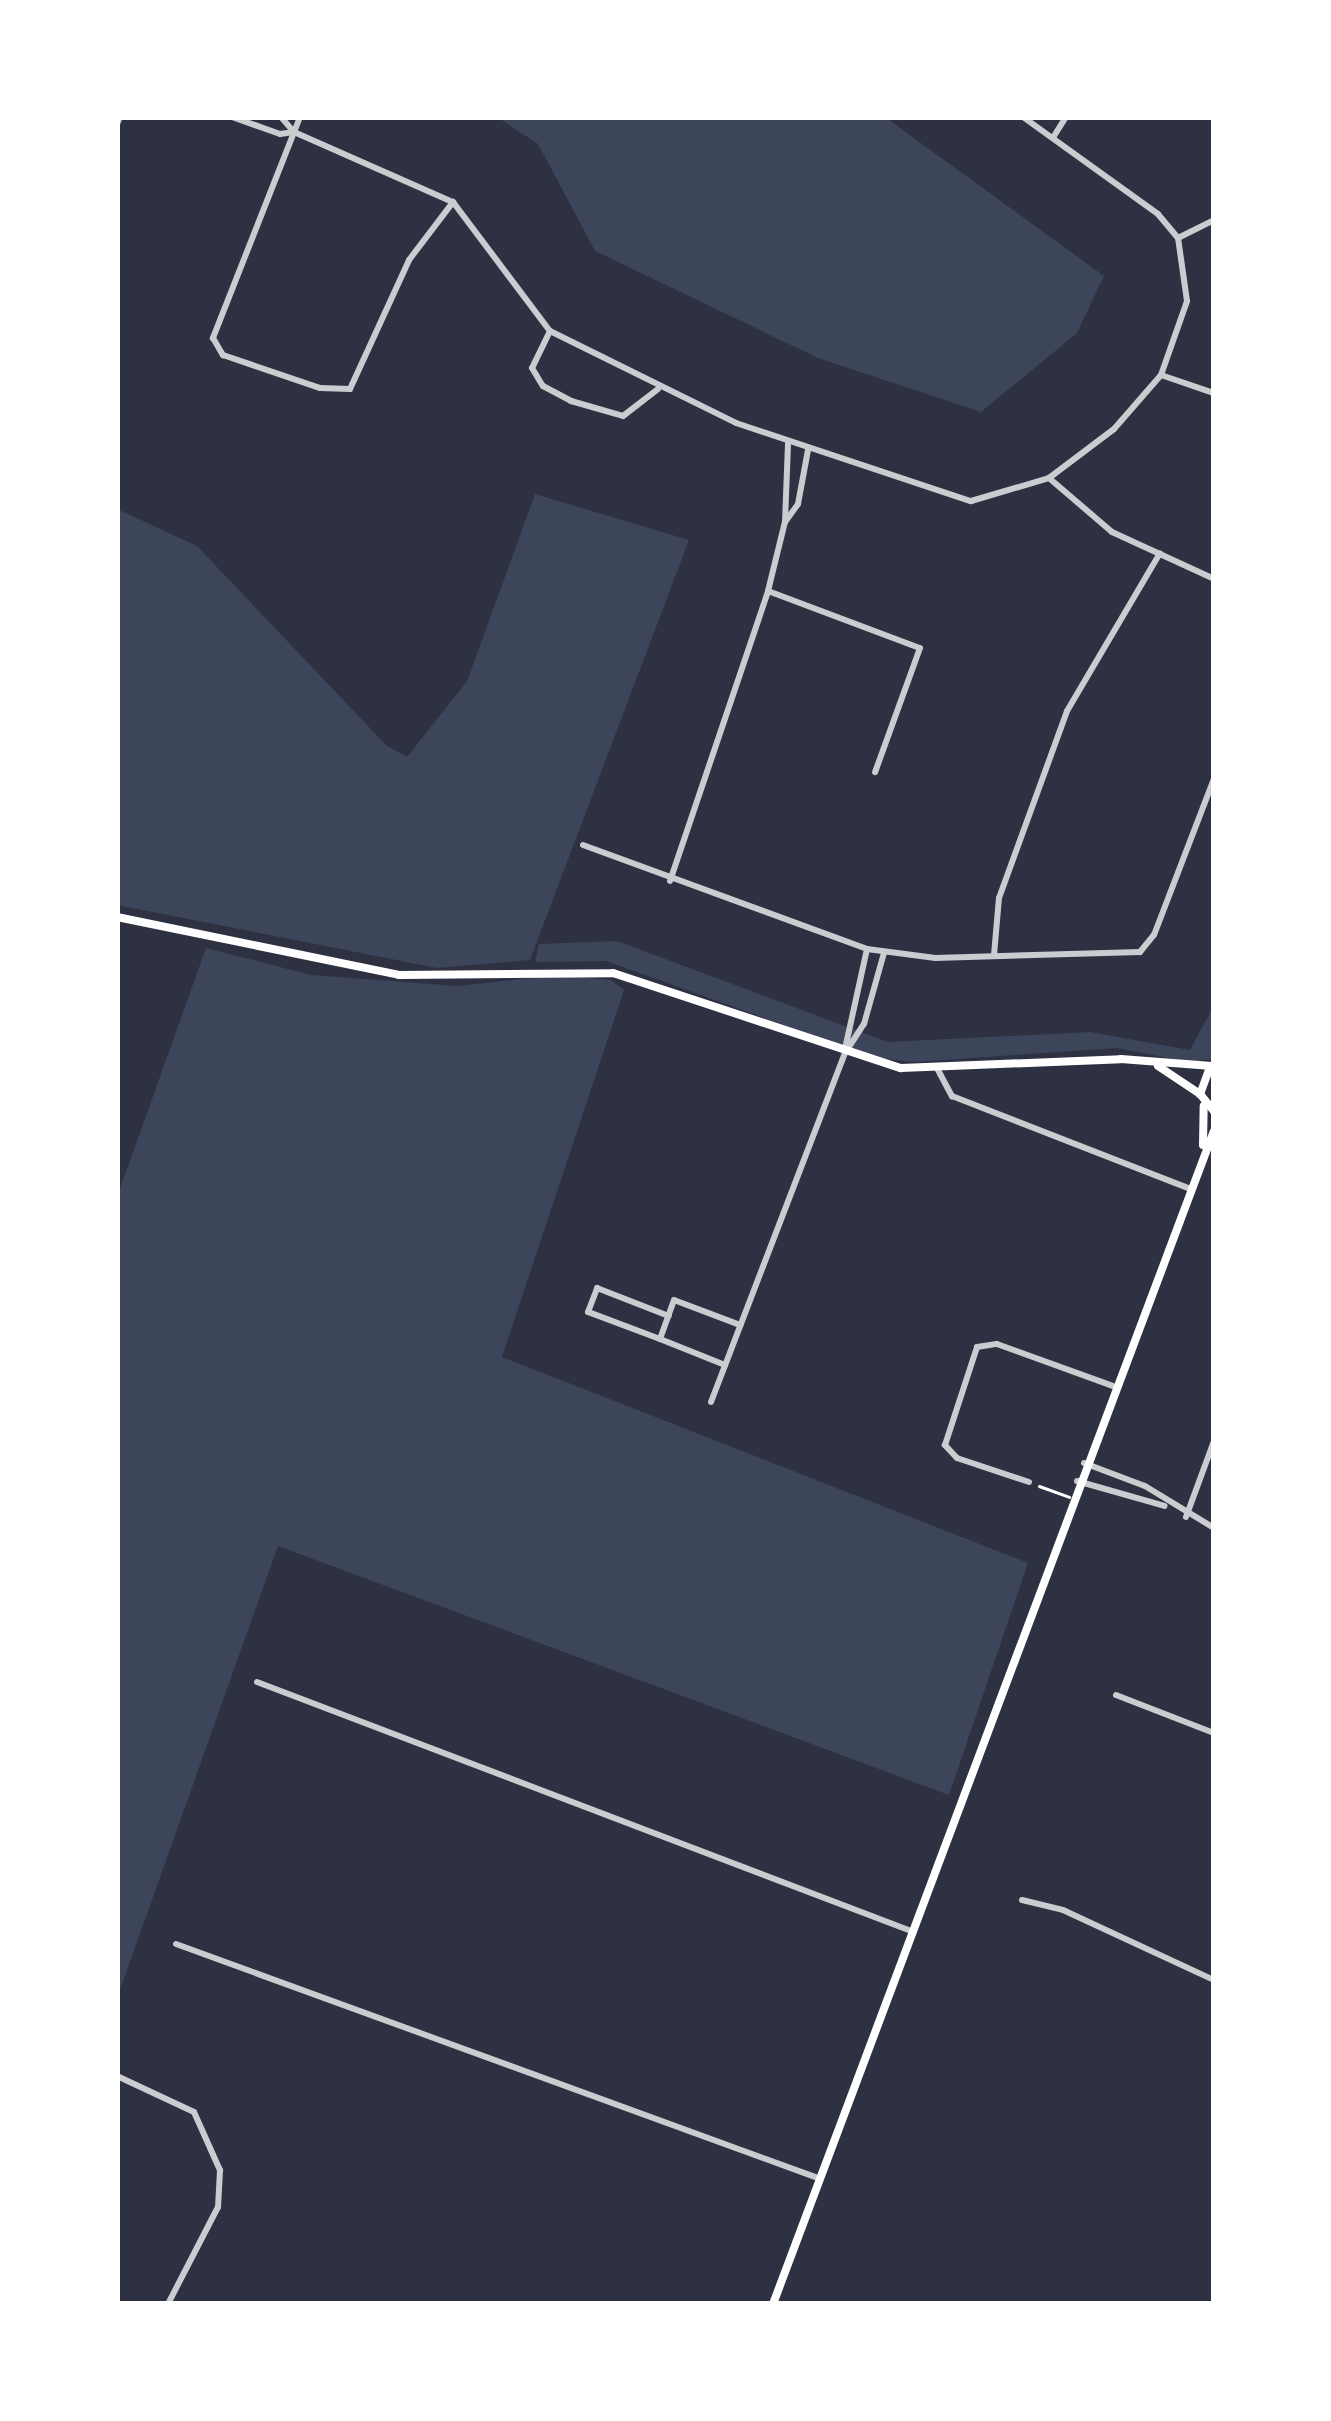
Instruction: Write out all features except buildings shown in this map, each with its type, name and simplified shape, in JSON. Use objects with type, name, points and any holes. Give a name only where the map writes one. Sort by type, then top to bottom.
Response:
[{"type":"main road","points":[[117,916],[399,975],[613,973],[845,1053],[938,1070],[1213,1065],[1202,1098],[1202,1152]]},
{"type":"main road","points":[[1151,1063],[1214,1111]]},
{"type":"main road","points":[[773,2304],[1077,1481],[1214,1131]]},
{"type":"street","points":[[232,117],[280,134],[294,131]]},
{"type":"street","points":[[280,117],[294,131],[453,202],[550,332],[659,388],[788,443],[970,501],[1049,478],[1114,429],[1161,375],[1187,301],[1178,238],[1138,196],[1023,117]]},
{"type":"street","points":[[300,117],[213,338],[223,355],[320,388],[350,388],[409,260],[453,202]]},
{"type":"street","points":[[1054,136],[1066,117]]},
{"type":"street","points":[[1178,238],[1214,220]]},
{"type":"street","points":[[550,332],[532,368],[543,386],[571,401],[623,416],[659,388]]},
{"type":"street","points":[[1161,375],[1214,393]]},
{"type":"street","points":[[670,881],[768,591],[785,522],[788,443]]},
{"type":"street","points":[[785,522],[798,504],[808,450]]},
{"type":"street","points":[[1049,478],[1112,532],[1214,579]]},
{"type":"street","points":[[994,956],[999,898],[1067,710],[1160,553]]},
{"type":"street","points":[[768,591],[920,648],[874,772]]},
{"type":"street","points":[[583,845],[867,950],[994,956],[1147,949],[1214,779]]},
{"type":"street","points":[[711,1402],[845,1053],[867,950]]},
{"type":"street","points":[[845,1053],[864,1024],[884,952]]},
{"type":"street","points":[[938,1070],[952,1096],[1188,1188]]},
{"type":"street","points":[[669,1316],[597,1288],[588,1312],[725,1365]]},
{"type":"street","points":[[660,1339],[674,1300],[740,1325]]},
{"type":"street","points":[[1029,1482],[946,1449],[977,1347],[997,1344],[1113,1386]]},
{"type":"street","points":[[1186,1516],[1214,1441]]},
{"type":"street","points":[[1084,1463],[1145,1486],[1168,1506],[1214,1528]]},
{"type":"street","points":[[1077,1481],[1168,1506]]},
{"type":"street","points":[[257,1682],[911,1931]]},
{"type":"street","points":[[1116,1695],[1214,1733]]},
{"type":"street","points":[[1022,1900],[1063,1910],[1214,1980]]},
{"type":"street","points":[[176,1944],[818,2178]]},
{"type":"street","points":[[117,2076],[194,2112],[220,2170],[218,2207],[168,2304]]},
{"type":"path","points":[[1029,1482],[1071,1497]]},
{"type":"shaded area","points":[[497,117],[885,117],[1104,276],[1077,333],[981,412],[818,358],[595,251],[538,144]]},
{"type":"shaded area","points":[[535,494],[689,540],[530,960],[437,968],[117,905],[117,509],[197,546],[387,746],[407,757],[467,681]]},
{"type":"shaded area","points":[[617,941],[888,1042],[1090,1032],[1190,1050],[1214,1005],[1214,1059],[1188,1062],[1117,1048],[915,1062],[876,1058],[606,961],[535,962],[539,944]]},
{"type":"shaded area","points":[[206,948],[311,975],[457,986],[560,975],[611,980],[624,990],[502,1357],[1028,1563],[949,1795],[278,1546],[117,1998],[117,1197]]}]
